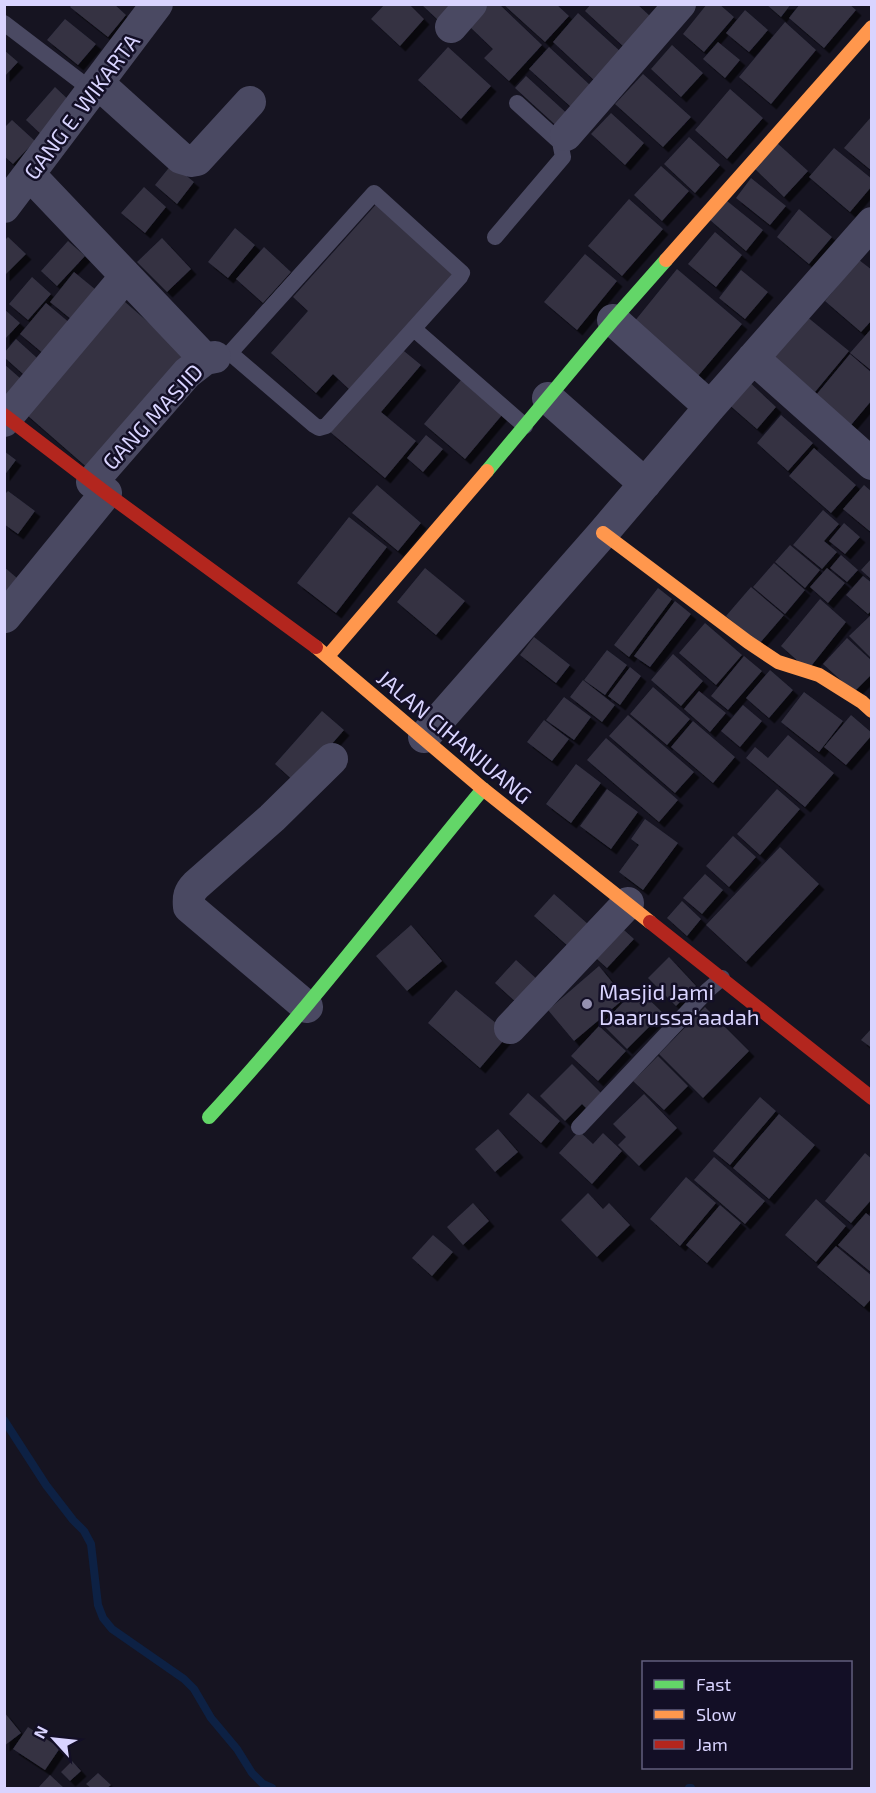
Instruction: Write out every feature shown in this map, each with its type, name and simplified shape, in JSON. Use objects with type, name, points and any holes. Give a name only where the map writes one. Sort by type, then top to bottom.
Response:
[{"type":"street","name":"GANG E. WIKARTA","points":[[4,207],[96,88],[157,4]]},
{"type":"street","points":[[563,138],[680,4]]},
{"type":"street","points":[[328,656],[613,320],[872,27]]},
{"type":"street","points":[[96,88],[180,158],[191,161],[197,160],[250,102]]},
{"type":"street","points":[[29,174],[126,276],[217,356]]},
{"type":"street","points":[[424,737],[872,223]]},
{"type":"street","points":[[6,418],[126,276]]},
{"type":"street","points":[[613,320],[710,407]]},
{"type":"street","name":"GANG MASJID","points":[[5,617],[99,487],[187,373],[217,356]]},
{"type":"street","points":[[753,358],[867,449]]},
{"type":"street","points":[[548,398],[645,484]]},
{"type":"street","name":"JALAN CIHANJUANG","points":[[6,418],[328,656],[483,789],[872,1098]]},
{"type":"street","points":[[603,533],[778,662],[819,675],[862,702],[872,711]]},
{"type":"street","points":[[307,1007],[189,907],[188,899],[196,885],[272,818],[332,759]]},
{"type":"street","points":[[208,1117],[260,1062],[307,1007],[483,789]]},
{"type":"street","points":[[510,1028],[628,903]]},
{"type":"lane","points":[[4,23],[96,88]]},
{"type":"lane","points":[[495,237],[563,157],[563,138],[517,103]]},
{"type":"lane","points":[[374,193],[462,273],[326,426],[319,428],[217,356],[374,193]]},
{"type":"lane","points":[[414,329],[525,426]]},
{"type":"lane","points":[[579,1127],[722,978]]},
{"type":"building","points":[[72,4],[114,4],[126,15],[108,37],[70,7]]},
{"type":"building","points":[[385,4],[409,4],[424,19],[400,46],[371,19]]},
{"type":"building","points":[[421,4],[452,4],[438,20]]},
{"type":"building","points":[[488,4],[499,4],[542,45],[509,81],[484,58],[493,49],[469,26]]},
{"type":"building","points":[[503,4],[556,4],[569,16],[545,42]]},
{"type":"building","points":[[591,4],[637,4],[651,17],[624,47],[585,11]]},
{"type":"building","points":[[707,4],[719,4],[734,17],[704,52],[683,34]]},
{"type":"building","points":[[766,4],[791,4],[781,17]]},
{"type":"building","points":[[800,4],[849,4],[856,10],[824,48],[789,18]]},
{"type":"building","points":[[745,10],[768,30],[749,52],[726,33]]},
{"type":"building","points":[[578,13],[621,52],[595,81],[553,42]]},
{"type":"building","points":[[65,19],[96,44],[78,65],[47,40]]},
{"type":"building","points":[[785,22],[816,50],[771,104],[739,77]]},
{"type":"building","points":[[718,42],[740,60],[725,78],[703,59]]},
{"type":"building","points":[[672,45],[703,73],[681,97],[651,69]]},
{"type":"building","points":[[448,47],[491,86],[461,119],[418,80]]},
{"type":"building","points":[[549,47],[590,85],[571,107],[529,69]]},
{"type":"building","points":[[4,50],[18,62],[4,77]]},
{"type":"building","points":[[643,74],[691,117],[663,147],[615,104]]},
{"type":"building","points":[[526,76],[572,118],[561,130],[515,88]]},
{"type":"building","points":[[55,87],[74,105],[44,137],[26,120]]},
{"type":"building","points":[[730,89],[763,118],[727,159],[695,130]]},
{"type":"building","points":[[611,113],[644,143],[625,165],[591,134]]},
{"type":"building","points":[[872,116],[872,171],[844,148]]},
{"type":"building","points":[[12,120],[35,141],[13,164],[4,156],[4,128]]},
{"type":"building","points":[[689,137],[720,165],[695,193],[664,164]]},
{"type":"building","points":[[776,142],[808,171],[784,197],[753,167]]},
{"type":"building","points":[[834,148],[872,179],[872,186],[850,212],[809,177]]},
{"type":"building","points":[[172,164],[194,182],[177,204],[155,185]]},
{"type":"building","points":[[661,166],[689,191],[662,221],[634,195]]},
{"type":"building","points":[[751,178],[786,206],[770,225],[736,198]]},
{"type":"building","points":[[144,187],[166,207],[145,233],[121,213]]},
{"type":"building","points":[[629,199],[663,229],[622,276],[588,246]]},
{"type":"building","points":[[380,200],[458,271],[351,391],[333,374],[316,393],[271,353],[308,311],[293,297]]},
{"type":"building","points":[[727,201],[763,230],[746,251],[710,220]]},
{"type":"building","points":[[799,209],[832,237],[809,264],[777,237]]},
{"type":"building","points":[[235,228],[255,245],[228,278],[208,262]]},
{"type":"building","points":[[715,232],[742,255],[716,287],[688,264]]},
{"type":"building","points":[[8,237],[26,254],[4,276],[4,241]]},
{"type":"building","points":[[162,238],[191,269],[167,292],[137,262]]},
{"type":"building","points":[[68,241],[85,256],[57,286],[41,271]]},
{"type":"building","points":[[264,247],[291,272],[263,303],[236,279]]},
{"type":"building","points":[[585,254],[617,281],[577,330],[544,302]]},
{"type":"building","points":[[859,260],[872,270],[872,320],[861,332],[825,301]]},
{"type":"building","points":[[677,269],[742,324],[698,376],[634,322]]},
{"type":"building","points":[[741,270],[768,292],[745,319],[719,298]]},
{"type":"building","points":[[74,272],[101,294],[77,324],[50,302]]},
{"type":"building","points":[[32,277],[51,294],[28,320],[9,304]]},
{"type":"building","points":[[117,295],[188,357],[90,470],[19,408]]},
{"type":"building","points":[[46,303],[77,329],[51,360],[20,334]]},
{"type":"building","points":[[4,309],[20,323],[4,340]]},
{"type":"building","points":[[806,316],[849,351],[815,392],[773,356]]},
{"type":"building","points":[[872,328],[872,371],[850,353]]},
{"type":"building","points":[[16,339],[46,366],[32,382],[4,357],[4,353]]},
{"type":"building","points":[[399,347],[421,365],[381,412],[416,441],[385,478],[329,431]]},
{"type":"building","points":[[850,354],[872,373],[872,400],[851,425],[816,395]]},
{"type":"building","points":[[4,364],[29,386],[4,401]]},
{"type":"building","points":[[746,379],[776,407],[757,429],[726,402]]},
{"type":"building","points":[[461,380],[502,415],[465,459],[424,424]]},
{"type":"building","points":[[781,415],[813,443],[788,471],[757,443]]},
{"type":"building","points":[[426,435],[443,449],[423,472],[407,458]]},
{"type":"building","points":[[814,448],[856,485],[831,513],[789,476]]},
{"type":"building","points":[[4,451],[16,460],[4,476]]},
{"type":"building","points":[[377,485],[421,523],[398,551],[352,513]]},
{"type":"building","points":[[864,485],[872,492],[872,533],[843,509]]},
{"type":"building","points":[[8,491],[35,511],[18,534],[4,524],[4,495]]},
{"type":"building","points":[[823,510],[839,524],[824,541],[837,552],[822,569],[793,545]]},
{"type":"building","points":[[349,517],[387,547],[336,613],[297,583]]},
{"type":"building","points":[[844,523],[860,537],[845,554],[829,541]]},
{"type":"building","points":[[790,545],[820,570],[805,588],[775,562]]},
{"type":"building","points":[[841,555],[858,570],[847,582],[830,568]]},
{"type":"building","points":[[872,558],[872,580],[861,570]]},
{"type":"building","points":[[774,563],[805,590],[785,614],[753,587]]},
{"type":"building","points":[[4,567],[17,578],[4,593]]},
{"type":"building","points":[[425,568],[465,601],[436,635],[397,602]]},
{"type":"building","points":[[827,568],[845,583],[828,603],[810,587]]},
{"type":"building","points":[[863,576],[872,583],[872,610],[868,614],[846,595]]},
{"type":"building","points":[[751,587],[784,615],[759,644],[726,616]]},
{"type":"building","points":[[658,588],[672,599],[629,657],[614,645]]},
{"type":"building","points":[[820,599],[846,622],[808,670],[781,646]]},
{"type":"building","points":[[675,601],[691,614],[650,667],[634,656]]},
{"type":"building","points":[[872,614],[872,659],[849,636]]},
{"type":"building","points":[[705,623],[742,655],[716,685],[679,653]]},
{"type":"building","points":[[534,637],[570,665],[556,683],[520,655]]},
{"type":"building","points":[[847,638],[872,661],[872,674],[854,692],[823,664]]},
{"type":"building","points":[[607,650],[627,665],[605,695],[584,680]]},
{"type":"building","points":[[673,654],[703,681],[681,706],[651,680]]},
{"type":"building","points":[[744,656],[762,671],[728,710],[711,696]]},
{"type":"building","points":[[630,667],[641,676],[620,705],[608,696]]},
{"type":"building","points":[[770,670],[793,690],[769,718],[746,698]]},
{"type":"building","points":[[583,680],[615,705],[602,722],[570,697]]},
{"type":"building","points":[[653,687],[690,719],[667,745],[630,714]]},
{"type":"building","points":[[699,691],[726,713],[710,732],[684,709]]},
{"type":"building","points":[[804,692],[843,721],[819,752],[781,722]]},
{"type":"building","points":[[564,697],[591,717],[574,740],[546,720]]},
{"type":"building","points":[[743,705],[762,721],[740,747],[721,731]]},
{"type":"building","points":[[322,711],[344,730],[297,784],[275,764]]},
{"type":"building","points":[[628,715],[694,772],[675,793],[609,736]]},
{"type":"building","points":[[851,715],[872,735],[846,765],[824,747]]},
{"type":"building","points":[[544,720],[569,739],[552,761],[527,742]]},
{"type":"building","points":[[693,721],[735,757],[713,783],[671,747]]},
{"type":"building","points":[[788,735],[834,773],[805,807],[746,758],[755,747],[768,758]]},
{"type":"building","points":[[606,738],[678,800],[659,822],[587,760]]},
{"type":"building","points":[[576,764],[601,783],[571,823],[546,804]]},
{"type":"building","points":[[607,789],[638,812],[611,849],[580,826]]},
{"type":"building","points":[[777,789],[800,809],[760,855],[737,834]]},
{"type":"building","points":[[645,819],[678,843],[643,890],[619,872],[639,845],[631,839]]},
{"type":"building","points":[[733,836],[756,857],[729,887],[706,866]]},
{"type":"building","points":[[780,847],[819,884],[746,962],[706,925]]},
{"type":"building","points":[[705,874],[723,890],[702,914],[683,898]]},
{"type":"building","points":[[554,894],[589,925],[569,947],[534,916]]},
{"type":"building","points":[[682,901],[701,919],[687,936],[667,918]]},
{"type":"building","points":[[615,922],[634,939],[607,968],[588,951]]},
{"type":"building","points":[[411,925],[442,961],[407,991],[376,956]]},
{"type":"building","points":[[669,957],[696,986],[676,1006],[648,978]]},
{"type":"building","points":[[516,960],[539,981],[518,1004],[495,983]]},
{"type":"building","name":"Masjid Jami Daarussa'aadah","points":[[599,966],[625,998],[574,1041],[548,1010]]},
{"type":"building","points":[[637,988],[663,1013],[627,1049],[602,1024]]},
{"type":"building","points":[[456,990],[509,1034],[480,1068],[428,1023]]},
{"type":"building","points":[[705,1007],[749,1051],[703,1098],[659,1054]]},
{"type":"building","points":[[599,1026],[626,1051],[598,1081],[571,1056]]},
{"type":"building","points":[[872,1028],[872,1048],[861,1040]]},
{"type":"building","points":[[658,1056],[688,1086],[664,1110],[633,1081]]},
{"type":"building","points":[[572,1064],[601,1093],[586,1108],[582,1104],[565,1121],[540,1096]]},
{"type":"building","points":[[528,1093],[560,1121],[541,1143],[509,1114]]},
{"type":"building","points":[[644,1094],[677,1128],[639,1166],[618,1145],[626,1137],[613,1124]]},
{"type":"building","points":[[760,1097],[776,1111],[730,1165],[713,1151]]},
{"type":"building","points":[[779,1114],[815,1145],[769,1199],[733,1168]]},
{"type":"building","points":[[498,1129],[518,1152],[495,1172],[475,1149]]},
{"type":"building","points":[[579,1131],[593,1144],[603,1133],[622,1151],[592,1184],[559,1153]]},
{"type":"building","points":[[865,1153],[872,1159],[872,1199],[851,1223],[825,1201]]},
{"type":"building","points":[[714,1157],[765,1201],[745,1224],[694,1180]]},
{"type":"building","points":[[686,1177],[716,1203],[680,1246],[650,1219]]},
{"type":"building","points":[[588,1193],[603,1209],[609,1203],[630,1225],[597,1257],[561,1220]]},
{"type":"building","points":[[816,1199],[846,1226],[816,1262],[785,1235]]},
{"type":"building","points":[[473,1203],[489,1221],[463,1245],[447,1227]]},
{"type":"building","points":[[720,1205],[741,1223],[707,1263],[686,1245]]},
{"type":"building","points":[[866,1213],[872,1218],[872,1273],[838,1245]]},
{"type":"building","points":[[433,1235],[453,1252],[432,1276],[412,1258]]},
{"type":"building","points":[[836,1246],[872,1276],[872,1298],[864,1307],[817,1267]]},
{"type":"building","points":[[4,1712],[21,1733],[4,1746]]},
{"type":"building","points":[[28,1727],[60,1748],[45,1770],[13,1749]]},
{"type":"building","points":[[72,1761],[81,1771],[70,1781],[61,1772]]},
{"type":"building","points":[[98,1773],[111,1785],[107,1788],[91,1788],[86,1784]]},
{"type":"building","points":[[50,1775],[64,1788],[38,1788]]},
{"type":"waterway","points":[[4,1420],[46,1485],[84,1531],[91,1544],[98,1605],[103,1618],[112,1629],[184,1679],[194,1689],[211,1718],[237,1749],[252,1773],[263,1784],[272,1788]]},
{"type":"traffic: fast","points":[[487,471],[666,260]]},
{"type":"traffic: fast","points":[[209,1117],[314,996],[483,789]]},
{"type":"traffic: slow","points":[[666,260],[872,27]]},
{"type":"traffic: slow","points":[[328,656],[487,471]]},
{"type":"traffic: slow","points":[[603,533],[778,662],[819,675],[862,702],[872,711]]},
{"type":"traffic: slow","points":[[316,647],[483,789],[650,922]]},
{"type":"traffic: jam","points":[[4,415],[316,647]]},
{"type":"traffic: jam","points":[[650,922],[872,1098]]},
{"type":"place","name":"Masjid Jami Daarussa'aadah","points":[[587,1004]]}]
